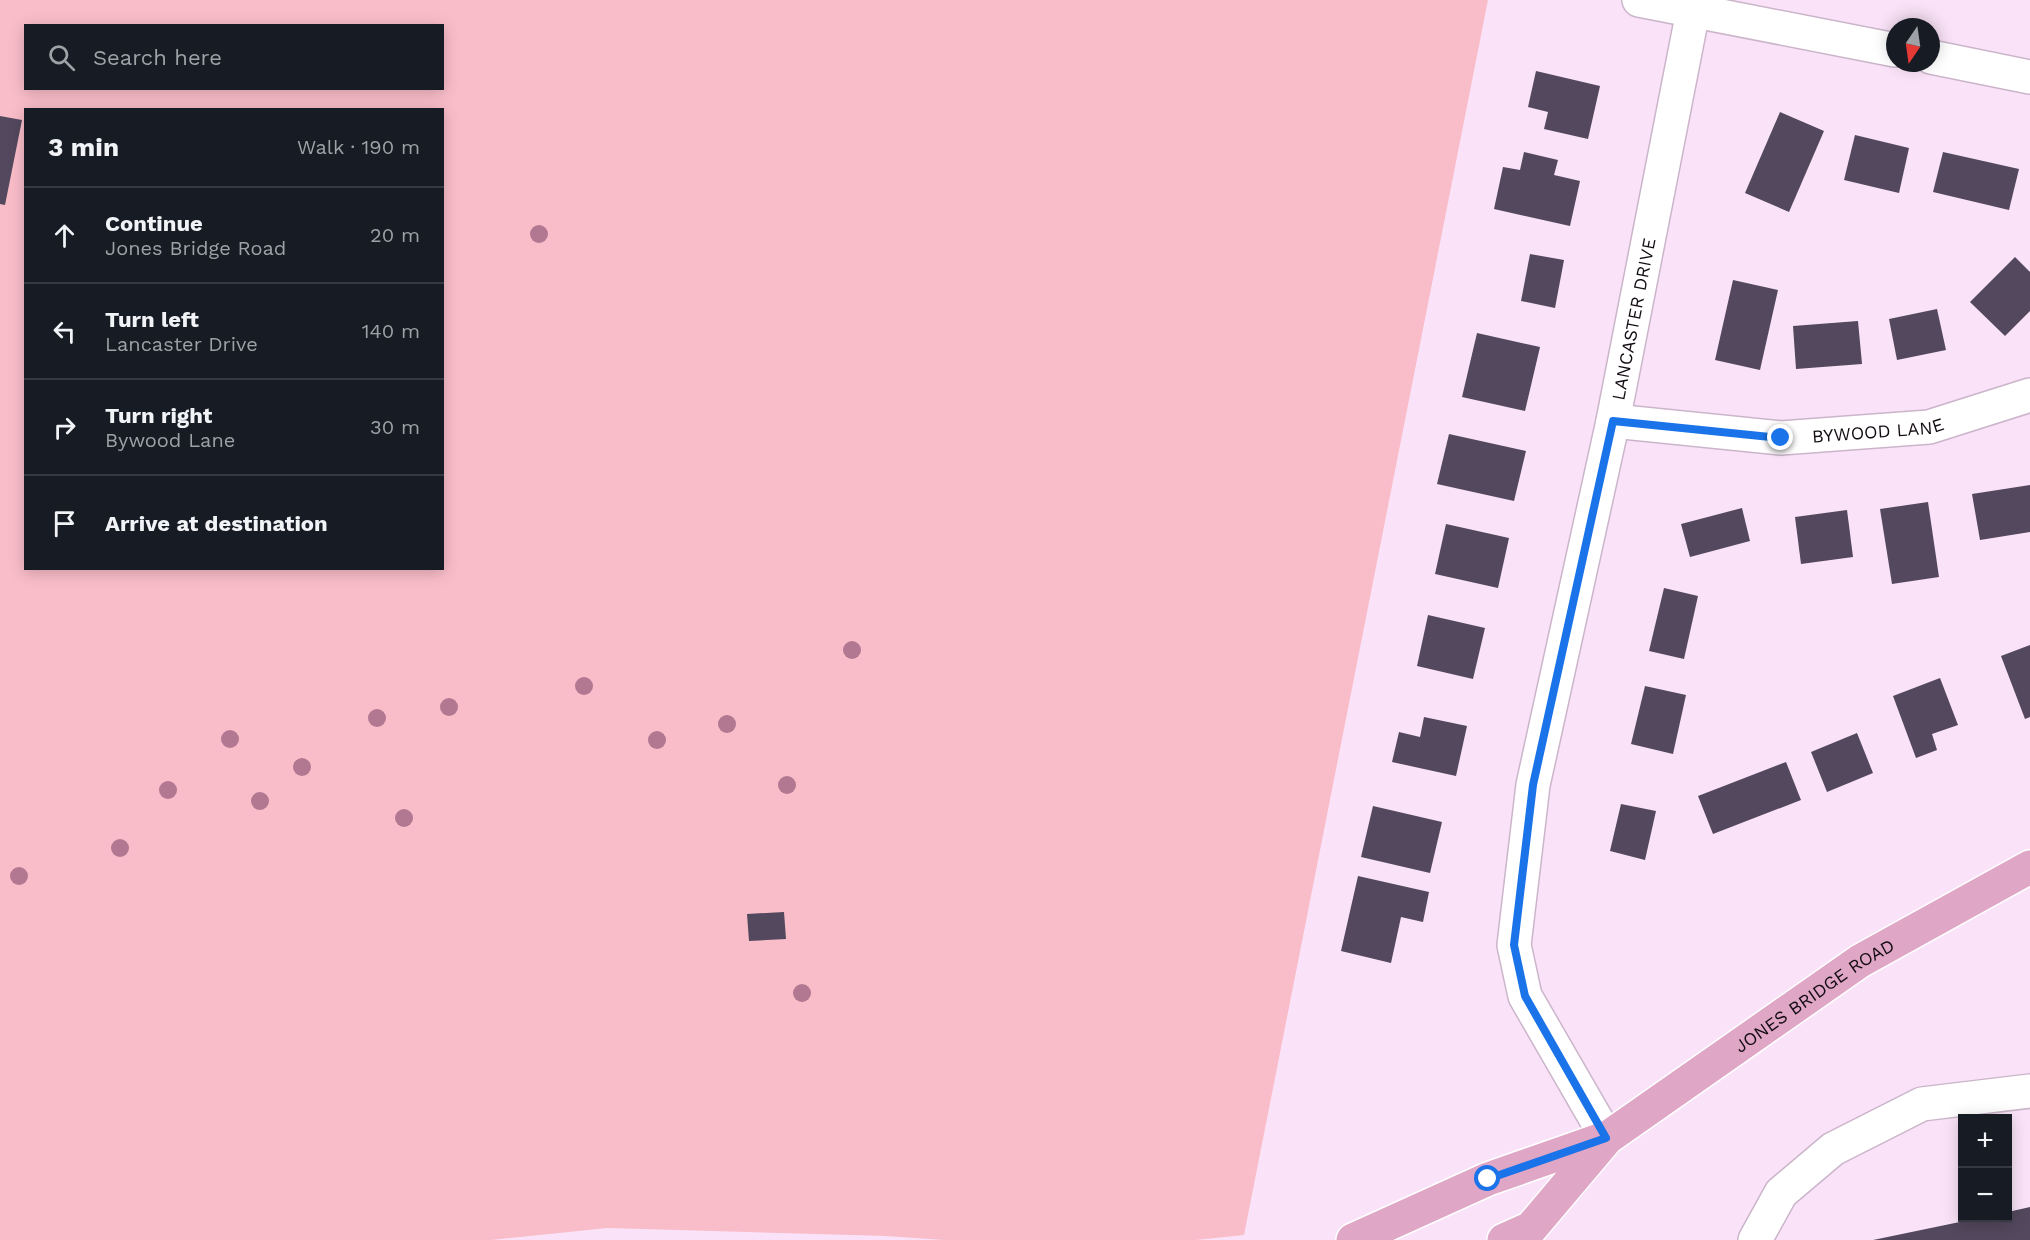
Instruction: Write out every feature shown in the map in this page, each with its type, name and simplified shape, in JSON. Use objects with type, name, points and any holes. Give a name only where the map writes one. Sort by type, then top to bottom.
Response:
[{"type":"main road","name":"JONES BRIDGE ROAD","points":[[1504,1240],[1531,1228],[1606,1138],[1860,961],[2030,867]]},
{"type":"main road","name":"JONES BRIDGE ROAD","points":[[1353,1240],[1488,1179],[1606,1138]]},
{"type":"street","points":[[1640,0],[1886,48]]},
{"type":"street","name":"LANCASTER DRIVE","points":[[1606,1138],[1525,996],[1514,945],[1533,785],[1613,421],[1693,11]]},
{"type":"street","points":[[1940,59],[2030,77]]},
{"type":"street","name":"BYWOOD LANE","points":[[1613,421],[1781,438],[1929,427],[2030,395]]},
{"type":"street","points":[[1755,1240],[1781,1193],[1833,1149],[1922,1104],[2030,1091]]},
{"type":"shaded area","points":[[0,0],[1488,0],[1244,1235],[1196,1240],[944,1240],[886,1236],[607,1228],[491,1240],[0,1240]]},
{"type":"building","points":[[1536,71],[1600,86],[1588,139],[1544,129],[1548,112],[1528,107]]},
{"type":"building","points":[[1780,112],[1824,131],[1789,212],[1745,193]]},
{"type":"building","points":[[0,116],[22,120],[5,205],[0,204]]},
{"type":"building","points":[[1855,135],[1909,148],[1899,193],[1844,180]]},
{"type":"building","points":[[1524,152],[1558,160],[1554,175],[1580,181],[1570,226],[1494,209],[1503,167],[1520,170]]},
{"type":"building","points":[[1943,152],[2019,169],[2009,210],[1933,192]]},
{"type":"building","points":[[1530,254],[1564,260],[1555,308],[1521,301]]},
{"type":"building","points":[[2015,257],[2030,272],[2030,311],[2005,336],[1970,302]]},
{"type":"building","points":[[1733,280],[1778,290],[1760,370],[1715,360]]},
{"type":"building","points":[[1937,309],[1946,350],[1897,360],[1889,319]]},
{"type":"building","points":[[1858,321],[1862,364],[1796,369],[1793,326]]},
{"type":"building","points":[[1477,333],[1540,347],[1525,411],[1462,397]]},
{"type":"building","points":[[1449,434],[1526,451],[1514,501],[1437,484]]},
{"type":"building","points":[[2030,485],[2030,532],[1980,540],[1972,494]]},
{"type":"building","points":[[1928,502],[1939,577],[1892,584],[1880,509]]},
{"type":"building","points":[[1742,508],[1750,541],[1690,557],[1681,524]]},
{"type":"building","points":[[1847,510],[1853,557],[1801,564],[1795,517]]},
{"type":"building","points":[[1446,524],[1509,538],[1498,588],[1435,574]]},
{"type":"building","points":[[1664,588],[1698,596],[1684,659],[1649,651]]},
{"type":"building","points":[[1428,615],[1485,628],[1473,679],[1417,666]]},
{"type":"building","points":[[2030,645],[2030,717],[2025,719],[2001,656]]},
{"type":"building","points":[[1940,678],[1958,725],[1932,734],[1937,750],[1916,758],[1893,696]]},
{"type":"building","points":[[1645,686],[1686,695],[1673,754],[1631,744]]},
{"type":"building","points":[[1424,717],[1467,726],[1456,776],[1392,762],[1399,732],[1420,737]]},
{"type":"building","points":[[1857,733],[1873,773],[1827,792],[1811,752]]},
{"type":"building","points":[[1786,762],[1801,800],[1713,834],[1698,796]]},
{"type":"building","points":[[1621,804],[1656,811],[1645,860],[1610,851]]},
{"type":"building","points":[[1373,806],[1442,822],[1430,873],[1361,857]]},
{"type":"building","points":[[1358,876],[1429,892],[1423,922],[1401,917],[1391,963],[1341,951]]},
{"type":"building","points":[[784,912],[786,939],[749,941],[747,914]]},
{"type":"building","points":[[2030,1207],[2030,1240],[1873,1240],[1960,1222],[2012,1222],[2012,1211]]},
{"type":"route","points":[[1488,1179],[1606,1138],[1525,996],[1514,945],[1533,785],[1613,421],[1781,438]]}]
